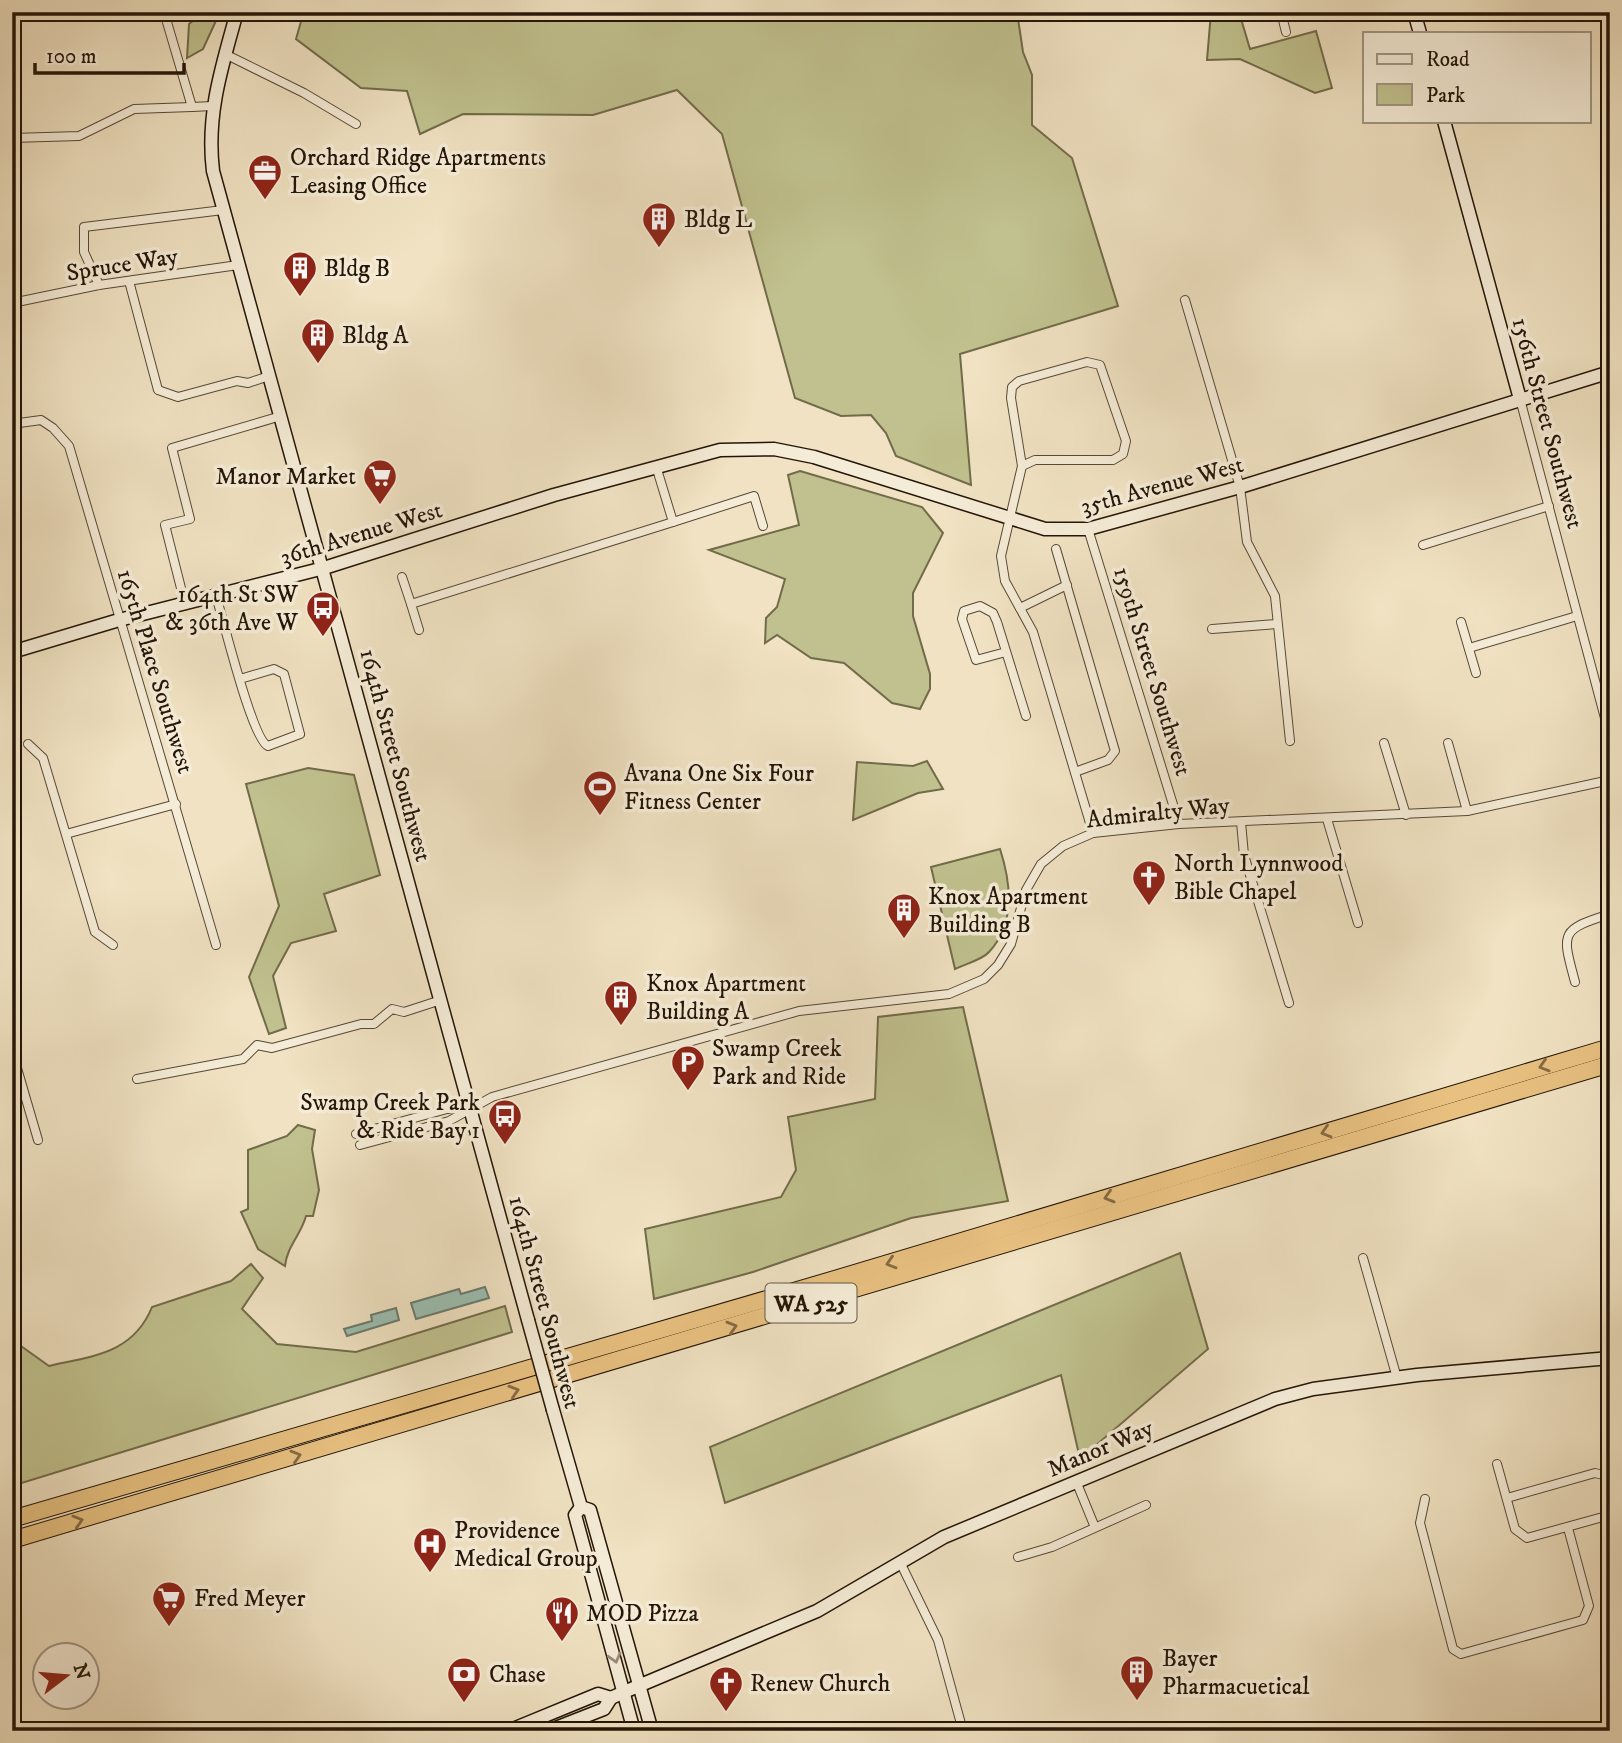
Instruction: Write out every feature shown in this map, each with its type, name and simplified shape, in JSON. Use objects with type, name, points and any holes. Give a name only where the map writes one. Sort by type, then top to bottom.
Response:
[{"type":"highway","name":"WA 525","points":[[12,1519],[818,1284],[1610,1047]]},
{"type":"highway","name":"WA 525","points":[[12,1540],[1610,1065]]},
{"type":"street","points":[[164,12],[192,107]]},
{"type":"street","name":"164th Street Southwest","points":[[237,12],[212,106],[210,145],[223,210],[324,568],[581,1507]]},
{"type":"street","points":[[1281,12],[1286,32]]},
{"type":"street","points":[[1414,12],[1420,32]]},
{"type":"street","points":[[225,54],[304,93],[356,124]]},
{"type":"street","points":[[12,138],[79,136],[134,109],[212,106]]},
{"type":"street","name":"156th Street Southwest","points":[[1444,122],[1610,737]]},
{"type":"street","points":[[99,285],[83,252],[84,227],[223,210]]},
{"type":"street","name":"Spruce Way","points":[[12,303],[99,285],[238,265]]},
{"type":"street","points":[[129,281],[158,390],[165,395],[178,397],[237,381],[248,383],[269,376]]},
{"type":"street","points":[[1185,300],[1240,487],[1247,542],[1275,596],[1290,741]]},
{"type":"street","points":[[1022,466],[1035,460],[1112,460],[1123,454],[1126,441],[1100,365],[1087,362],[1019,381],[1012,387],[1011,398],[1022,466],[1002,556],[1005,581],[1033,632],[1093,833]]},
{"type":"street","name":"35th Avenue West","points":[[720,450],[774,449],[814,457],[1045,529],[1088,529],[1240,487],[1610,372]]},
{"type":"street","points":[[185,604],[165,525],[190,519],[172,448],[281,416]]},
{"type":"street","name":"165th Place Southwest","points":[[12,424],[41,420],[54,428],[69,446],[216,945]]},
{"type":"street","name":"36th Avenue West","points":[[12,652],[119,620],[324,568],[656,466],[720,450]]},
{"type":"street","points":[[656,466],[673,522]]},
{"type":"street","points":[[411,604],[754,496],[763,526]]},
{"type":"street","points":[[1423,544],[1549,506]]},
{"type":"street","name":"159th Street Southwest","points":[[1088,529],[1179,824]]},
{"type":"street","points":[[1056,549],[1115,751],[1108,760],[1075,772]]},
{"type":"street","points":[[402,577],[419,630]]},
{"type":"street","points":[[1020,608],[1067,585]]},
{"type":"street","points":[[216,596],[240,679],[262,744],[268,746],[300,734],[284,674],[274,669],[240,679]]},
{"type":"street","points":[[1006,652],[976,660],[962,619],[964,611],[976,606],[988,607],[997,622],[1026,716]]},
{"type":"street","points":[[1469,648],[1577,616]]},
{"type":"street","points":[[1461,622],[1476,674]]},
{"type":"street","points":[[1212,629],[1278,624]]},
{"type":"street","points":[[1384,743],[1406,815]]},
{"type":"street","points":[[1448,743],[1467,811]]},
{"type":"street","points":[[28,744],[43,758],[95,932],[113,945]]},
{"type":"street","name":"Admiralty Way","points":[[360,1145],[449,1121],[503,1093],[799,1011],[949,994],[966,988],[984,979],[998,965],[1011,944],[1026,890],[1041,864],[1063,846],[1093,833],[1179,824],[1467,811],[1610,780]]},
{"type":"street","points":[[66,834],[176,804]]},
{"type":"street","points":[[1327,819],[1358,923]]},
{"type":"street","points":[[1241,822],[1244,855],[1289,1003]]},
{"type":"street","points":[[1575,982],[1565,944],[1570,931],[1579,924],[1610,914]]},
{"type":"street","points":[[137,1079],[243,1059],[257,1045],[272,1048],[361,1024],[374,1024],[392,1009],[404,1012],[441,1000]]},
{"type":"street","points":[[12,1051],[38,1140]]},
{"type":"street","points":[[356,1133],[447,1109],[470,1108]]},
{"type":"street","points":[[1363,1258],[1397,1378]]},
{"type":"street","name":"Manor Way","points":[[611,1698],[802,1619],[944,1537],[1275,1399],[1313,1389],[1397,1378],[1610,1358]]},
{"type":"street","points":[[1497,1464],[1515,1529],[1527,1538],[1610,1515]]},
{"type":"street","points":[[1507,1498],[1595,1473],[1603,1475],[1610,1482]]},
{"type":"street","points":[[1076,1481],[1094,1525]]},
{"type":"street","points":[[1425,1499],[1420,1523],[1453,1649],[1461,1654],[1469,1654],[1583,1620],[1589,1606],[1567,1528]]},
{"type":"street","points":[[1018,1557],[1052,1547],[1094,1525],[1146,1504]]},
{"type":"street","name":"164th Street Southwest","points":[[581,1507],[590,1510],[652,1731]]},
{"type":"street","name":"164th Street Southwest","points":[[581,1507],[575,1515],[634,1731]]},
{"type":"street","points":[[901,1563],[938,1640],[963,1731]]},
{"type":"street","points":[[508,1731],[598,1694],[611,1698],[604,1709],[548,1731]]},
{"type":"green space","points":[[204,12],[220,12],[203,49],[187,58],[189,24]]},
{"type":"green space","points":[[298,12],[1017,12],[1023,52],[1032,75],[1032,125],[1072,158],[1118,306],[960,354],[971,485],[896,456],[886,433],[871,415],[841,416],[795,398],[722,134],[677,90],[593,115],[463,114],[420,134],[407,91],[361,88],[296,39],[302,18]]},
{"type":"green space","points":[[1211,12],[1239,12],[1250,49],[1316,31],[1332,88],[1315,93],[1240,59],[1207,60]]},
{"type":"green space","points":[[800,471],[922,507],[943,533],[913,593],[913,616],[930,674],[930,689],[920,709],[892,703],[844,663],[811,658],[777,635],[765,643],[766,618],[777,607],[785,579],[709,550],[799,525],[788,475]]},
{"type":"green space","points":[[927,761],[943,789],[918,793],[853,820],[857,762],[913,766]]},
{"type":"green space","points":[[308,768],[354,775],[380,875],[324,894],[336,931],[291,943],[273,976],[286,1028],[269,1034],[249,977],[279,906],[246,784]]},
{"type":"green space","points":[[1000,849],[1007,875],[1009,902],[1004,928],[998,941],[986,955],[955,969],[931,867]]},
{"type":"green space","points":[[963,1007],[1008,1201],[911,1218],[753,1272],[654,1299],[645,1229],[781,1197],[796,1170],[788,1117],[875,1099],[878,1017]]},
{"type":"green space","points":[[298,1125],[315,1130],[312,1149],[319,1190],[313,1216],[306,1216],[288,1252],[285,1266],[258,1249],[241,1212],[248,1209],[248,1150],[287,1136]]},
{"type":"green space","points":[[1180,1253],[1208,1349],[1080,1459],[1061,1375],[725,1503],[710,1447]]},
{"type":"green space","points":[[251,1264],[263,1278],[242,1309],[277,1344],[356,1352],[505,1306],[512,1332],[12,1486],[12,1349],[21,1346],[49,1366],[110,1350],[134,1335],[152,1307],[231,1281]]},
{"type":"water","points":[[485,1287],[489,1298],[416,1319],[411,1303],[459,1289],[461,1294]]},
{"type":"water","points":[[396,1308],[399,1320],[347,1336],[344,1329],[372,1321],[371,1315]]},
{"type":"place","name":"Orchard Ridge Apartments Leasing Office","points":[[265,201]]},
{"type":"place","name":"Bldg L","points":[[659,249]]},
{"type":"place","name":"Bldg B","points":[[300,298]]},
{"type":"place","name":"Bldg A","points":[[318,365]]},
{"type":"place","name":"Manor Market","points":[[380,506]]},
{"type":"place","name":"164th St SW & 36th Ave W","points":[[323,638]]},
{"type":"place","name":"Avana One Six Four Fitness Center","points":[[600,817]]},
{"type":"place","name":"North Lynnwood Bible Chapel","points":[[1149,907]]},
{"type":"place","name":"Knox Apartment Building B","points":[[904,940]]},
{"type":"place","name":"Knox Apartment Building A","points":[[621,1027]]},
{"type":"place","name":"Swamp Creek Park and Ride","points":[[688,1092]]},
{"type":"place","name":"Swamp Creek Park & Ride Bay 1","points":[[505,1146]]},
{"type":"place","name":"Providence Medical Group","points":[[430,1574]]},
{"type":"place","name":"Fred Meyer","points":[[169,1628]]},
{"type":"place","name":"MOD Pizza","points":[[562,1643]]},
{"type":"place","name":"Bayer Pharmacuetical","points":[[1137,1702]]},
{"type":"place","name":"Chase","points":[[464,1704]]},
{"type":"place","name":"Renew Church","points":[[726,1713]]}]
